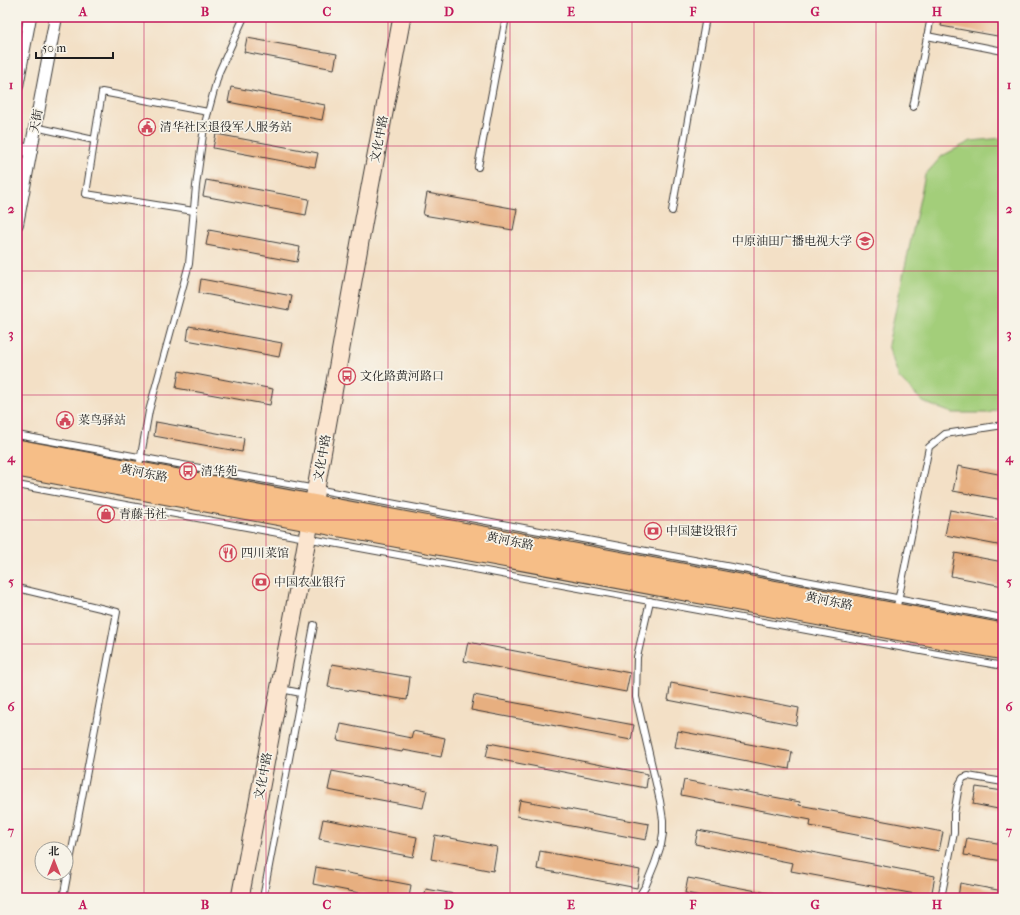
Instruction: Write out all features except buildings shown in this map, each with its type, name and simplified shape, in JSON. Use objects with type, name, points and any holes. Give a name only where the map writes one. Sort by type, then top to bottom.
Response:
[{"type":"main road","name":"黄河东路","points":[[17,449],[139,464],[306,513],[1003,650]]},
{"type":"main road","name":"黄河东路","points":[[17,467],[897,606],[1003,633]]},
{"type":"street","points":[[17,86],[30,17]]},
{"type":"street","name":"天街","points":[[17,224],[56,17]]},
{"type":"street","name":"文化中路","points":[[240,898],[279,689],[353,218],[391,17]]},
{"type":"street","name":"文化中路","points":[[229,898],[306,513],[402,17]]},
{"type":"street","points":[[17,148],[31,151]]},
{"type":"lane","points":[[17,435],[139,464],[149,411],[189,264],[196,186],[204,127],[219,72],[244,17]]},
{"type":"lane","points":[[478,167],[506,17]]},
{"type":"lane","points":[[672,211],[706,17]]},
{"type":"lane","points":[[913,107],[931,17]]},
{"type":"lane","points":[[927,36],[1003,51]]},
{"type":"lane","points":[[194,211],[86,194],[102,92],[208,112]]},
{"type":"lane","points":[[35,127],[94,140]]},
{"type":"lane","points":[[1003,425],[945,434],[929,447],[897,606],[1003,618]]},
{"type":"lane","points":[[17,485],[306,513],[650,601],[1003,666]]},
{"type":"lane","points":[[17,588],[117,612],[63,898]]},
{"type":"lane","points":[[638,898],[646,885],[653,868],[661,845],[663,833],[663,820],[660,801],[636,697],[637,657],[650,601]]},
{"type":"lane","points":[[262,898],[314,624]]},
{"type":"lane","points":[[279,689],[302,693]]},
{"type":"lane","points":[[941,898],[954,833],[954,814],[958,785],[963,778],[968,776],[1003,782]]},
{"type":"green space","points":[[1003,138],[1003,407],[989,413],[952,413],[923,402],[899,378],[888,345],[925,175],[942,156],[971,141]]},
{"type":"place","name":"清华社区退役军人服务站","points":[[147,127]]},
{"type":"place","name":"中原油田广播电视大学","points":[[865,241]]},
{"type":"place","name":"文化路黄河路口","points":[[347,376]]},
{"type":"place","name":"菜鸟驿站","points":[[65,420]]},
{"type":"place","name":"清华苑","points":[[188,471]]},
{"type":"place","name":"青藤书社","points":[[106,514]]},
{"type":"place","name":"中国建设银行","points":[[653,531]]},
{"type":"place","name":"四川菜馆","points":[[228,553]]},
{"type":"place","name":"中国农业银行","points":[[261,582]]}]
